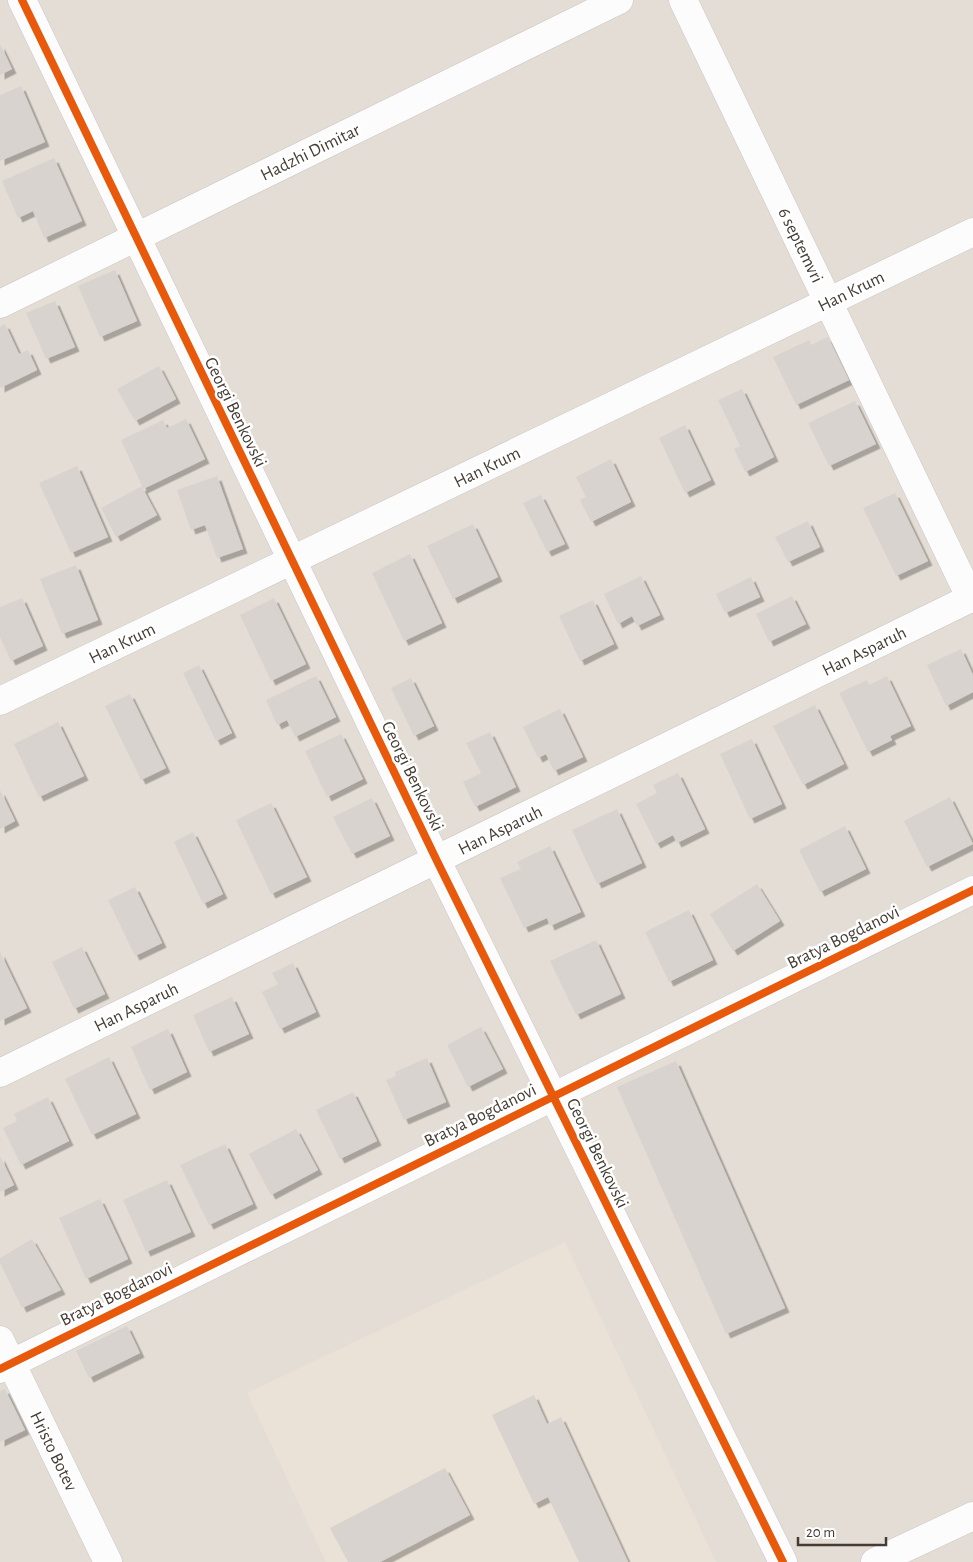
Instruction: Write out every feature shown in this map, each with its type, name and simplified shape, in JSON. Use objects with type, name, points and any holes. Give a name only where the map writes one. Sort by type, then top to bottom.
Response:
[{"type":"street","name":"Georgi Benkovski","points":[[22,0],[437,861],[783,1562]]},
{"type":"street","name":"Hadzhi Dimitar","points":[[0,304],[619,0]]},
{"type":"street","name":"6 septemvri","points":[[682,0],[972,598]]},
{"type":"street","name":"Han Krum","points":[[0,701],[292,562],[973,232]]},
{"type":"street","name":"Han Asparuh","points":[[0,1073],[972,598]]},
{"type":"street","name":"Bratya Bogdanovi","points":[[4,1357],[554,1095],[973,890]]},
{"type":"street","name":"Hristo Botev","points":[[4,1357],[108,1562]]},
{"type":"street","points":[[875,1562],[973,1516]]},
{"type":"shaded area","points":[[0,0],[973,0],[973,1562],[0,1562]]},
{"type":"shaded area","points":[[565,1242],[716,1562],[326,1562],[247,1393]]},
{"type":"building","points":[[0,44],[12,69],[0,75]]},
{"type":"building","points":[[21,86],[45,142],[0,161],[0,95]]},
{"type":"building","points":[[54,158],[82,221],[44,238],[33,211],[18,218],[2,181]]},
{"type":"building","points":[[115,270],[137,321],[100,337],[78,286]]},
{"type":"building","points":[[55,301],[75,347],[46,359],[26,313]]},
{"type":"building","points":[[5,324],[19,354],[28,350],[37,370],[0,388],[0,327]]},
{"type":"building","points":[[828,337],[849,380],[796,405],[773,357],[809,340],[811,345]]},
{"type":"building","points":[[159,366],[176,399],[135,421],[117,389]]},
{"type":"building","points":[[742,389],[774,457],[745,472],[734,449],[740,446],[718,400]]},
{"type":"building","points":[[855,401],[876,444],[829,466],[808,423]]},
{"type":"building","points":[[186,419],[205,459],[143,489],[157,515],[116,537],[101,508],[142,486],[121,440],[163,420],[167,428]]},
{"type":"building","points":[[685,425],[711,480],[685,493],[659,438]]},
{"type":"building","points":[[611,459],[631,502],[591,522],[580,500],[586,497],[576,477]]},
{"type":"building","points":[[77,466],[108,537],[71,553],[39,483]]},
{"type":"building","points":[[217,476],[243,549],[217,558],[205,525],[191,530],[177,490]]},
{"type":"building","points":[[895,493],[928,561],[896,576],[863,508]]},
{"type":"building","points":[[541,495],[565,544],[547,552],[523,503]]},
{"type":"building","points":[[808,521],[820,547],[788,562],[775,537]]},
{"type":"building","points":[[473,524],[498,577],[453,599],[427,546]]},
{"type":"building","points":[[410,554],[442,623],[404,641],[372,573]]},
{"type":"building","points":[[76,565],[98,620],[62,634],[40,579]]},
{"type":"building","points":[[641,576],[660,615],[637,626],[632,616],[618,624],[604,594]]},
{"type":"building","points":[[751,577],[760,597],[725,613],[716,594]]},
{"type":"building","points":[[792,596],[806,624],[769,642],[756,614]]},
{"type":"building","points":[[22,598],[43,646],[11,661],[0,637],[0,607]]},
{"type":"building","points":[[274,598],[306,664],[271,681],[240,615]]},
{"type":"building","points":[[593,600],[614,644],[580,661],[559,616]]},
{"type":"building","points":[[961,649],[973,675],[973,692],[946,706],[927,665]]},
{"type":"building","points":[[199,665],[232,733],[216,741],[183,673]]},
{"type":"building","points":[[316,676],[336,717],[295,737],[287,720],[277,725],[266,700]]},
{"type":"building","points":[[887,676],[911,726],[890,736],[892,740],[868,752],[839,693],[867,680],[869,685]]},
{"type":"building","points":[[411,678],[434,726],[414,736],[391,688]]},
{"type":"building","points":[[130,694],[166,768],[141,780],[105,706]]},
{"type":"building","points":[[815,705],[844,764],[803,785],[773,726]]},
{"type":"building","points":[[560,709],[583,757],[554,771],[546,754],[538,758],[523,727]]},
{"type":"building","points":[[58,722],[84,776],[39,797],[14,744]]},
{"type":"building","points":[[490,732],[516,787],[475,807],[463,782],[481,773],[466,743]]},
{"type":"building","points":[[341,734],[363,779],[327,797],[305,751]]},
{"type":"building","points":[[752,739],[782,804],[750,819],[720,754]]},
{"type":"building","points":[[678,773],[705,829],[677,843],[673,835],[656,844],[636,804],[657,793],[653,785]]},
{"type":"building","points":[[0,790],[15,821],[0,829]]},
{"type":"building","points":[[950,797],[973,844],[927,867],[904,821]]},
{"type":"building","points":[[372,798],[390,836],[352,854],[333,817]]},
{"type":"building","points":[[271,803],[307,877],[271,894],[236,820]]},
{"type":"building","points":[[617,809],[642,863],[597,884],[572,830]]},
{"type":"building","points":[[845,826],[866,869],[820,892],[799,850]]},
{"type":"building","points":[[193,832],[223,894],[203,904],[174,842]]},
{"type":"building","points":[[550,846],[581,912],[550,926],[547,918],[524,928],[500,878],[521,869],[517,862]]},
{"type":"building","points":[[757,884],[780,921],[733,951],[710,914]]},
{"type":"building","points":[[135,887],[162,943],[135,956],[108,900]]},
{"type":"building","points":[[689,910],[713,960],[669,982],[645,932]]},
{"type":"building","points":[[596,940],[621,994],[576,1015],[550,961]]},
{"type":"building","points":[[82,947],[105,994],[74,1009],[52,962]]},
{"type":"building","points":[[0,952],[27,1008],[0,1021]]},
{"type":"building","points":[[293,963],[316,1012],[280,1029],[262,992],[278,984],[272,973]]},
{"type":"building","points":[[232,997],[249,1034],[209,1052],[193,1015]]},
{"type":"building","points":[[481,1027],[503,1069],[468,1087],[447,1045]]},
{"type":"building","points":[[168,1029],[187,1072],[150,1090],[131,1047]]},
{"type":"building","points":[[109,1057],[136,1114],[92,1135],[65,1079]]},
{"type":"building","points":[[427,1058],[446,1102],[404,1120],[386,1080],[396,1076],[395,1072]]},
{"type":"building","points":[[676,1061],[785,1308],[726,1334],[617,1087]]},
{"type":"building","points":[[353,1092],[377,1141],[340,1159],[316,1110]]},
{"type":"building","points":[[48,1097],[69,1141],[21,1165],[3,1128],[17,1121],[14,1114]]},
{"type":"building","points":[[296,1129],[318,1170],[271,1195],[249,1154]]},
{"type":"building","points":[[225,1144],[253,1204],[209,1225],[180,1165]]},
{"type":"building","points":[[0,1156],[14,1185],[0,1192]]},
{"type":"building","points":[[167,1180],[191,1232],[146,1252],[123,1200]]},
{"type":"building","points":[[100,1199],[128,1259],[86,1279],[59,1218]]},
{"type":"building","points":[[32,1239],[61,1290],[22,1308],[0,1263],[0,1258]]},
{"type":"building","points":[[127,1326],[140,1353],[89,1378],[76,1351]]},
{"type":"building","points":[[5,1389],[25,1430],[0,1442],[0,1391]]},
{"type":"building","points":[[534,1395],[547,1424],[561,1417],[628,1562],[579,1562],[548,1497],[534,1504],[492,1415]]},
{"type":"building","points":[[445,1468],[470,1515],[380,1562],[348,1562],[330,1528]]},
{"type":"cycle path","points":[[22,0],[437,861],[783,1562]]},
{"type":"cycle path","points":[[0,1369],[973,890]]}]
